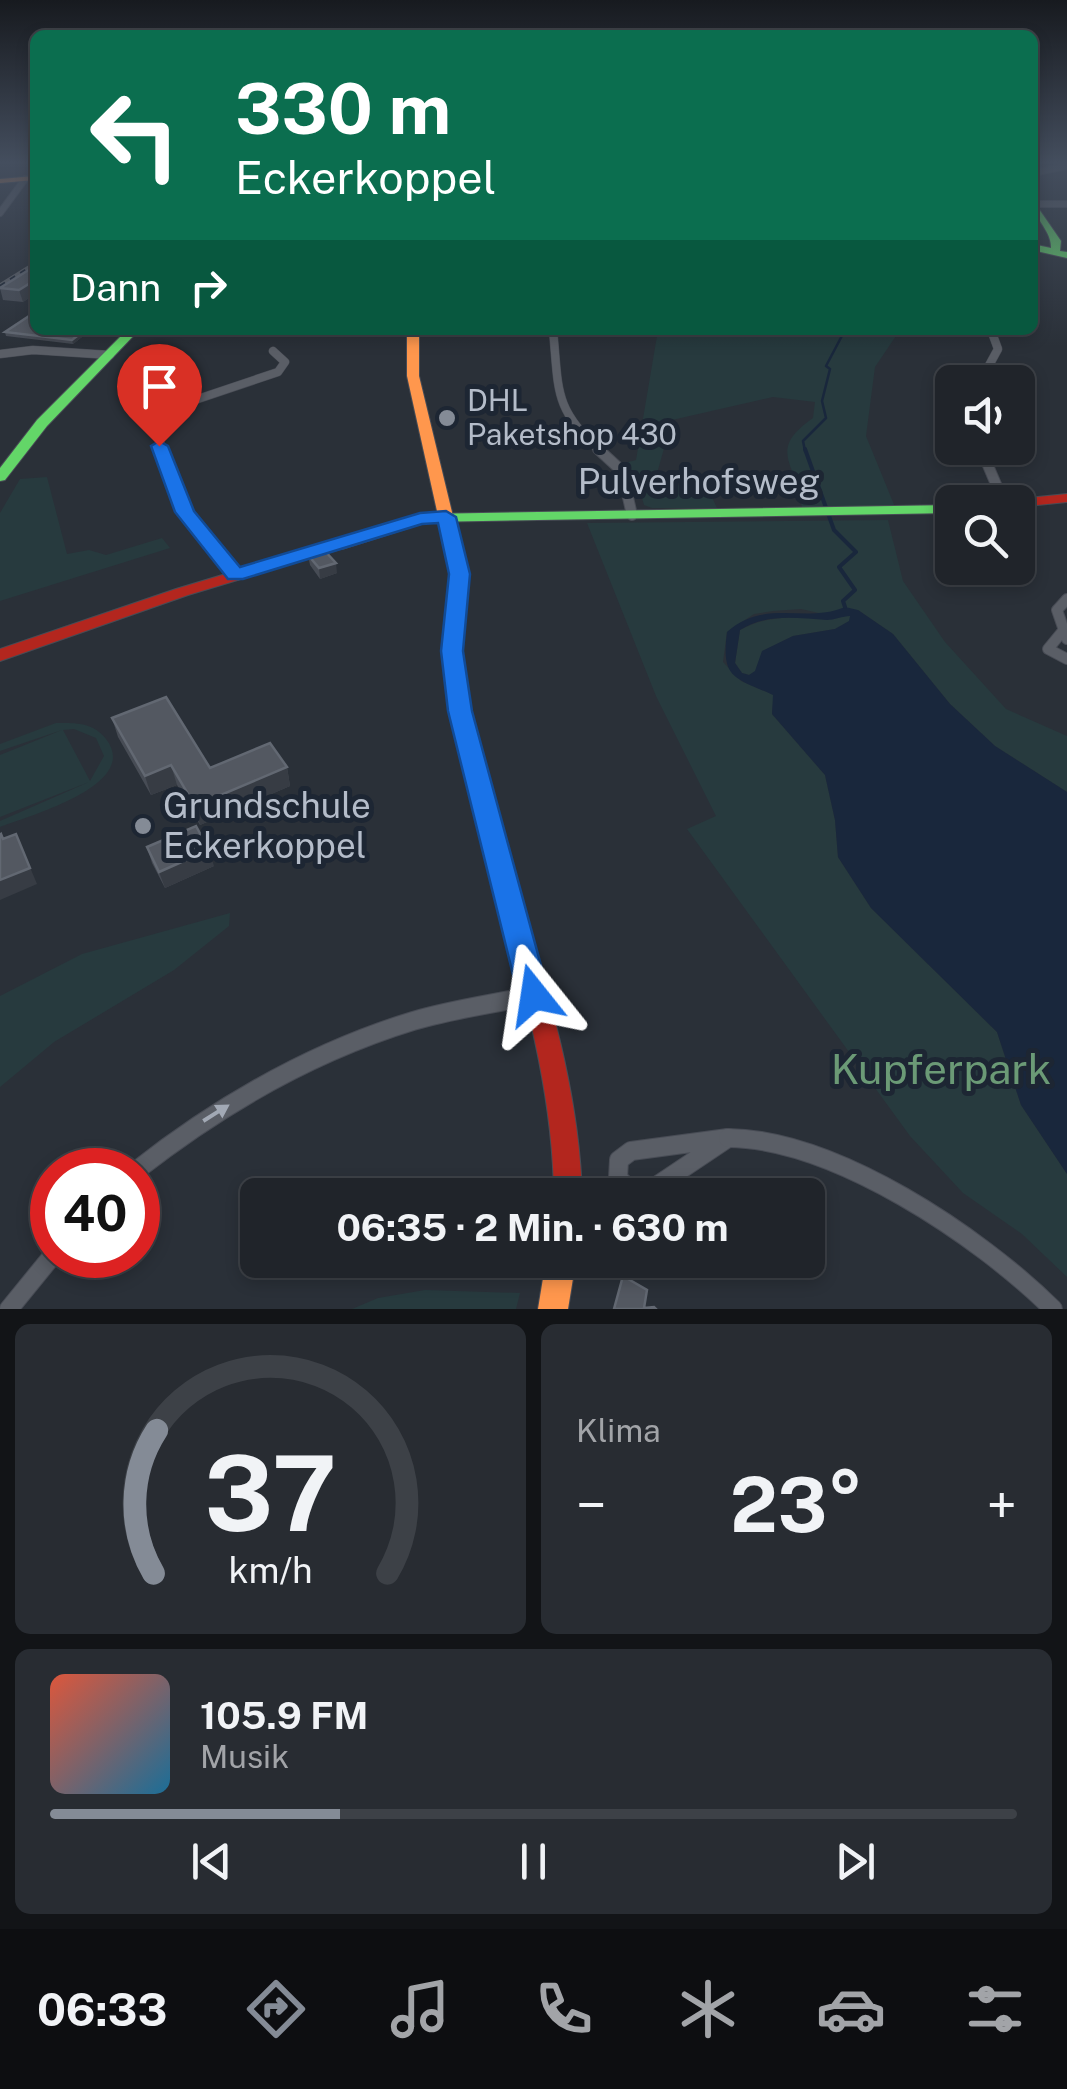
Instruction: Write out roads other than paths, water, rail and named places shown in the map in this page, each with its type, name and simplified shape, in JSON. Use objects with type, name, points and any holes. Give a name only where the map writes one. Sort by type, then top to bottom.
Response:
[{"type":"street","points":[[1040,223],[1048,250]]},
{"type":"street","points":[[110,355],[110,349],[128,335]]},
{"type":"street","points":[[0,476],[42,423],[110,355],[141,335]]},
{"type":"street","points":[[413,335],[410,356],[414,381],[459,574],[452,651],[460,711],[566,1118],[568,1178]]},
{"type":"street","points":[[554,335],[561,406],[582,435],[622,471],[632,515]]},
{"type":"street","points":[[989,365],[998,349],[994,335]]},
{"type":"street","points":[[0,354],[32,350],[110,355]]},
{"type":"street","points":[[236,575],[185,512],[153,422],[174,407],[278,372],[285,362],[274,351]]},
{"type":"street","points":[[1035,501],[1067,498]]},
{"type":"street","name":"Pulverhofsweg","points":[[0,655],[420,518],[935,510]]},
{"type":"street","points":[[1067,599],[1057,610],[1064,636],[1048,649],[1067,659]]},
{"type":"street","points":[[160,1153],[216,1113],[327,1055],[416,1020],[534,995]]},
{"type":"street","points":[[728,1138],[646,1192],[630,1190],[618,1178],[617,1166],[628,1152],[728,1138],[791,1150],[912,1201],[1009,1267],[1053,1309]]},
{"type":"street","points":[[9,1309],[34,1278]]},
{"type":"street","points":[[553,1309],[558,1278]]},
{"type":"water","points":[[845,607],[858,610],[893,634],[950,704],[995,746],[1067,792],[1067,1174],[1021,1105],[997,1032],[871,908],[838,857],[825,775],[772,714],[773,695],[740,680],[729,668],[727,632],[741,622],[770,614],[830,612]],"holes":[[[850,616],[849,621],[835,629],[793,636],[762,651],[755,671],[749,675],[742,673],[735,663],[740,630],[750,625],[782,618],[827,620]]]},
{"type":"waterway","points":[[805,451],[803,441],[826,418],[822,401],[830,369],[826,366],[842,335]]},
{"type":"waterway","points":[[805,449],[834,530],[856,552],[839,567],[855,590],[843,601],[845,607]]},
{"type":"railway","points":[[0,286],[30,267]]},
{"type":"place","name":"DHL Paketshop 430","points":[[447,418]]},
{"type":"place","name":"Grundschule Eckerkoppel","points":[[143,826]]},
{"type":"park label","name":"Kupferpark","points":[[941,1069]]}]
